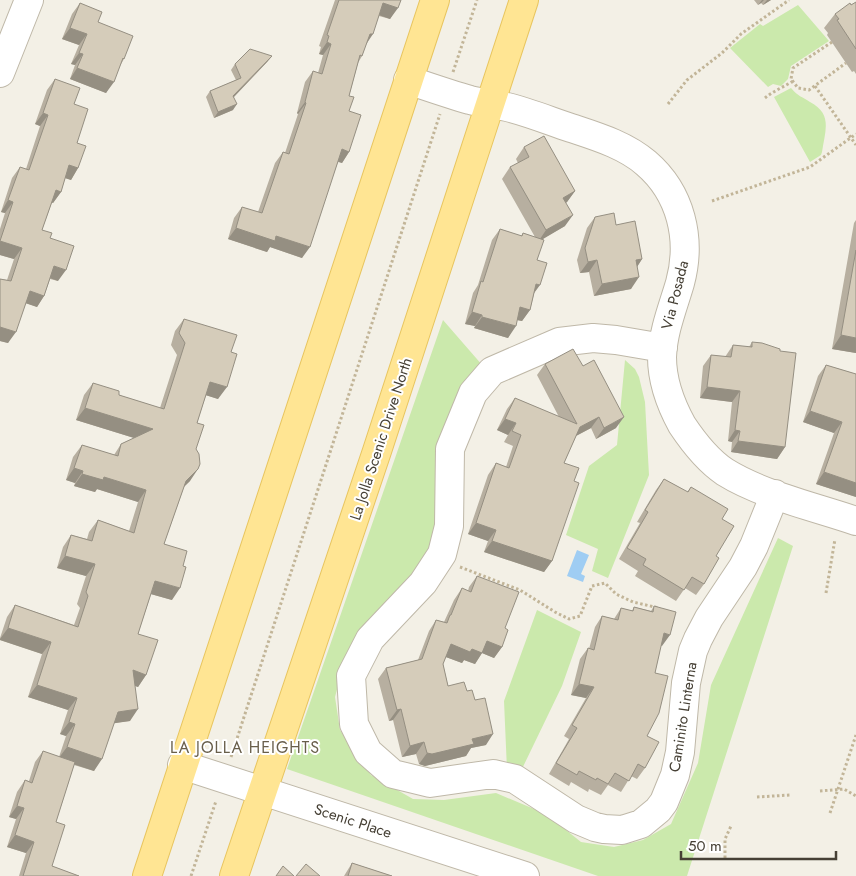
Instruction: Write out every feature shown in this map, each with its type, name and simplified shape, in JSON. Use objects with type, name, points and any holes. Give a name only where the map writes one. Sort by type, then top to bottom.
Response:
[{"type":"main road","points":[[147,876],[435,0]]},
{"type":"main road","name":"La Jolla Scenic Drive North","points":[[234,876],[374,461],[524,0]]},
{"type":"street","points":[[0,74],[28,0]]},
{"type":"street","name":"Via Posada","points":[[408,80],[470,100],[508,107],[580,131],[623,148],[647,164],[665,183],[679,209],[684,228],[685,252],[682,273],[663,348],[663,369],[671,401],[678,417],[698,447],[724,471],[741,481],[775,494],[846,528]]},
{"type":"street","points":[[442,554],[448,526],[450,449],[473,393],[492,371],[546,347],[574,339],[616,340],[663,348]]},
{"type":"street","name":"Caminito Linterna","points":[[442,554],[423,582],[370,639],[351,676],[354,724],[368,752],[393,774],[430,783],[493,774],[515,779],[576,819],[604,830],[622,830],[641,824],[654,814],[664,802],[675,775],[680,752],[686,683],[698,639],[709,618],[743,567],[757,539],[775,494]]},
{"type":"street","name":"Scenic Place","points":[[182,765],[525,876]]},
{"type":"path","points":[[452,75],[477,0]]},
{"type":"path","points":[[668,104],[687,80],[722,53],[746,30],[789,0]]},
{"type":"path","points":[[832,42],[793,68],[791,79],[798,88],[809,90],[846,63]]},
{"type":"path","points":[[765,98],[793,81]]},
{"type":"path","points":[[815,86],[856,145]]},
{"type":"path","points":[[230,759],[440,113]]},
{"type":"path","points":[[712,201],[810,167],[856,134]]},
{"type":"path","points":[[826,593],[846,528]]},
{"type":"path","points":[[442,554],[458,566],[520,590],[555,612],[569,618],[580,616],[592,586],[606,583],[616,594],[633,602],[663,610]]},
{"type":"path","points":[[830,813],[856,735]]},
{"type":"path","points":[[820,791],[844,789],[856,796]]},
{"type":"path","points":[[757,797],[790,795]]},
{"type":"path","points":[[191,876],[214,809]]},
{"type":"path","points":[[725,858],[725,839],[731,826]]},
{"type":"green space","points":[[798,5],[829,41],[791,66],[788,79],[781,86],[773,84],[768,87],[730,48],[760,24],[763,26]]},
{"type":"green space","points":[[791,88],[798,95],[817,107],[825,118],[826,130],[821,155],[810,162],[774,97]]},
{"type":"green space","points":[[443,320],[483,366],[436,499],[435,530],[430,553],[344,663],[335,697],[340,730],[371,775],[413,799],[444,800],[496,793],[546,814],[581,842],[614,847],[643,840],[671,824],[698,763],[711,685],[778,538],[793,546],[687,876],[598,876],[287,769]]},
{"type":"green space","points":[[625,360],[635,369],[639,377],[645,402],[649,475],[608,578],[592,571],[598,549],[566,535],[589,466],[617,445]]},
{"type":"green space","points":[[537,610],[581,632],[562,686],[520,773],[507,770],[504,701]]},
{"type":"water","points":[[577,550],[589,555],[581,574],[585,576],[583,582],[567,576]]},
{"type":"building","points":[[339,0],[401,0],[398,8],[383,3],[373,34],[370,34],[362,56],[360,55],[349,96],[354,97],[349,111],[361,115],[349,152],[342,149],[310,247],[276,236],[275,241],[236,228],[242,207],[262,213],[283,152],[289,154],[306,103],[313,71],[322,74],[331,44],[327,42],[329,36],[327,35]]},
{"type":"building","points":[[856,2],[856,49],[835,14],[850,3],[851,5]]},
{"type":"building","points":[[80,3],[102,12],[98,22],[133,36],[114,82],[77,68],[83,54],[79,53],[87,34],[70,28]]},
{"type":"building","points":[[250,49],[272,56],[233,96],[237,104],[218,112],[210,91],[241,78],[235,64]]},
{"type":"building","points":[[55,79],[80,88],[74,104],[88,109],[77,143],[86,146],[78,168],[69,165],[61,192],[56,190],[42,230],[52,233],[50,238],[74,246],[66,270],[54,266],[44,296],[30,291],[16,332],[0,327],[0,279],[11,281],[22,248],[0,241],[13,202],[8,200],[20,167],[29,170],[48,115],[43,113]]},
{"type":"building","points":[[544,136],[575,191],[563,198],[573,215],[546,230],[510,167],[529,157],[524,147]]},
{"type":"building","points":[[614,213],[616,225],[635,221],[642,259],[636,260],[639,277],[602,284],[597,260],[588,262],[585,248],[595,217]]},
{"type":"building","points":[[500,229],[522,236],[523,233],[544,240],[537,260],[547,263],[540,285],[536,284],[530,310],[520,307],[516,326],[482,317],[482,315],[472,312]]},
{"type":"building","points":[[856,250],[856,338],[841,335]]},
{"type":"building","points":[[184,319],[237,335],[231,352],[237,354],[227,387],[210,382],[197,423],[204,425],[196,449],[199,454],[200,464],[198,469],[186,481],[164,544],[187,551],[183,566],[186,567],[180,588],[155,581],[138,634],[158,640],[146,675],[133,670],[138,709],[118,712],[102,759],[67,747],[75,724],[69,722],[77,698],[37,685],[51,642],[8,628],[15,605],[78,627],[88,596],[86,592],[95,564],[65,556],[71,535],[92,541],[98,520],[134,533],[146,490],[104,477],[103,480],[82,474],[83,471],[74,468],[82,445],[118,456],[121,444],[153,429],[85,408],[93,383],[119,391],[119,395],[164,409],[185,343],[179,333]]},
{"type":"building","points":[[752,342],[762,343],[780,349],[780,351],[796,353],[785,447],[738,441],[740,431],[735,430],[740,391],[707,387],[711,355],[731,357],[733,345],[752,347]]},
{"type":"building","points":[[573,349],[583,366],[594,360],[624,417],[604,428],[599,417],[580,427],[564,463],[579,468],[574,481],[579,483],[552,561],[492,541],[496,530],[476,523],[496,463],[509,468],[521,435],[512,431],[516,423],[505,419],[515,398],[577,424],[545,364]]},
{"type":"building","points":[[826,365],[856,374],[856,483],[824,472],[842,422],[810,411]]},
{"type":"building","points":[[664,479],[688,492],[691,487],[728,509],[722,519],[734,526],[716,556],[719,558],[704,584],[692,577],[684,590],[643,565],[646,559],[627,548],[648,512],[645,510]]},
{"type":"building","points":[[477,576],[519,592],[505,628],[508,630],[502,647],[487,641],[482,653],[472,649],[470,652],[451,644],[443,664],[448,686],[464,682],[467,691],[472,690],[475,700],[485,698],[493,734],[472,739],[474,744],[432,754],[427,753],[424,742],[410,746],[401,709],[397,710],[386,668],[422,659],[436,620],[447,623],[462,588],[471,592]]},
{"type":"building","points":[[654,606],[676,612],[670,635],[664,633],[655,673],[668,676],[659,713],[647,736],[659,742],[645,768],[638,764],[629,781],[615,773],[608,784],[579,771],[577,775],[556,763],[577,728],[572,725],[594,687],[579,684],[588,648],[594,650],[602,616],[618,620],[621,608],[633,611],[634,607],[653,612]]},
{"type":"building","points":[[43,751],[75,762],[56,822],[65,825],[52,866],[79,876],[23,876],[34,842],[15,835],[24,808],[17,806],[25,780],[32,783]]},
{"type":"building","points":[[352,863],[392,876],[348,876]]},
{"type":"building","points":[[306,864],[320,876],[296,876]]},
{"type":"building","points":[[283,866],[294,876],[276,876]]},
{"type":"district","name":"LA JOLLA HEIGHTS","points":[[245,747]]}]
